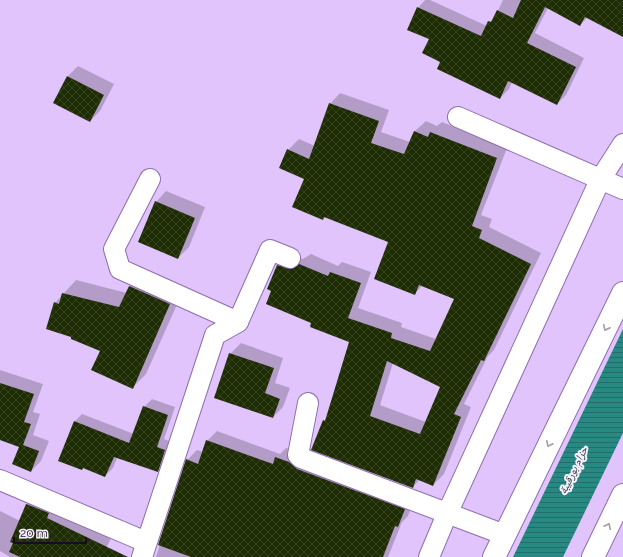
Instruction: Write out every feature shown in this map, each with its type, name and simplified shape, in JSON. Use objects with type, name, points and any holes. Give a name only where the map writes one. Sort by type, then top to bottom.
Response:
[{"type":"highway","points":[[494,557],[623,293]]},
{"type":"highway","points":[[593,557],[623,495]]},
{"type":"street","points":[[458,117],[623,189]]},
{"type":"street","points":[[429,557],[447,514],[600,180],[623,144]]},
{"type":"street","points":[[150,179],[114,249],[120,269],[238,322]]},
{"type":"street","points":[[0,480],[144,549],[215,335],[238,322],[270,250],[290,258]]},
{"type":"street","points":[[308,403],[298,455],[301,458],[504,535]]},
{"type":"water","name":"حزام بورقيبة","points":[[623,329],[623,433],[563,557],[513,557]]},
{"type":"building","points":[[521,0],[623,0],[623,37],[585,17],[580,26],[545,7],[527,43],[576,67],[557,105],[508,81],[500,99],[437,69],[440,62],[422,53],[429,39],[407,30],[417,7],[481,36],[488,21],[491,22],[497,10],[513,18]]},
{"type":"building","points":[[67,76],[104,95],[90,122],[53,103]]},
{"type":"building","points":[[329,103],[379,121],[371,143],[404,154],[414,131],[428,137],[430,132],[497,158],[472,226],[482,230],[479,238],[531,264],[484,361],[481,360],[454,414],[461,417],[433,486],[416,479],[413,488],[311,450],[323,420],[325,421],[349,342],[310,327],[311,323],[266,304],[271,291],[267,289],[277,265],[291,269],[299,264],[328,276],[330,272],[361,283],[348,318],[392,333],[391,338],[430,351],[454,299],[419,285],[415,295],[374,279],[388,242],[324,217],[323,220],[292,207],[304,179],[279,168],[287,149],[309,159]],"holes":[[[387,361],[440,387],[420,434],[370,416]]]},
{"type":"building","points":[[155,201],[195,218],[178,259],[138,242]]},
{"type":"building","points":[[129,286],[170,304],[133,389],[91,370],[100,351],[71,339],[71,337],[46,329],[54,302],[59,304],[62,293],[119,307]]},
{"type":"building","points":[[229,353],[274,368],[265,393],[280,399],[273,418],[214,398]]},
{"type":"building","points":[[0,383],[34,394],[24,422],[31,424],[23,445],[39,451],[31,472],[12,464],[19,447],[0,440]]},
{"type":"building","points":[[143,406],[168,415],[157,447],[165,450],[158,472],[114,457],[105,477],[83,468],[82,470],[58,461],[74,421],[129,443]]},
{"type":"building","points":[[206,440],[273,464],[275,457],[289,462],[297,469],[405,509],[398,527],[395,526],[383,557],[191,557],[158,545],[186,459],[198,464]]},
{"type":"building","points":[[26,504],[49,513],[47,518],[128,557],[20,557],[9,552],[13,543],[10,542]]}]
